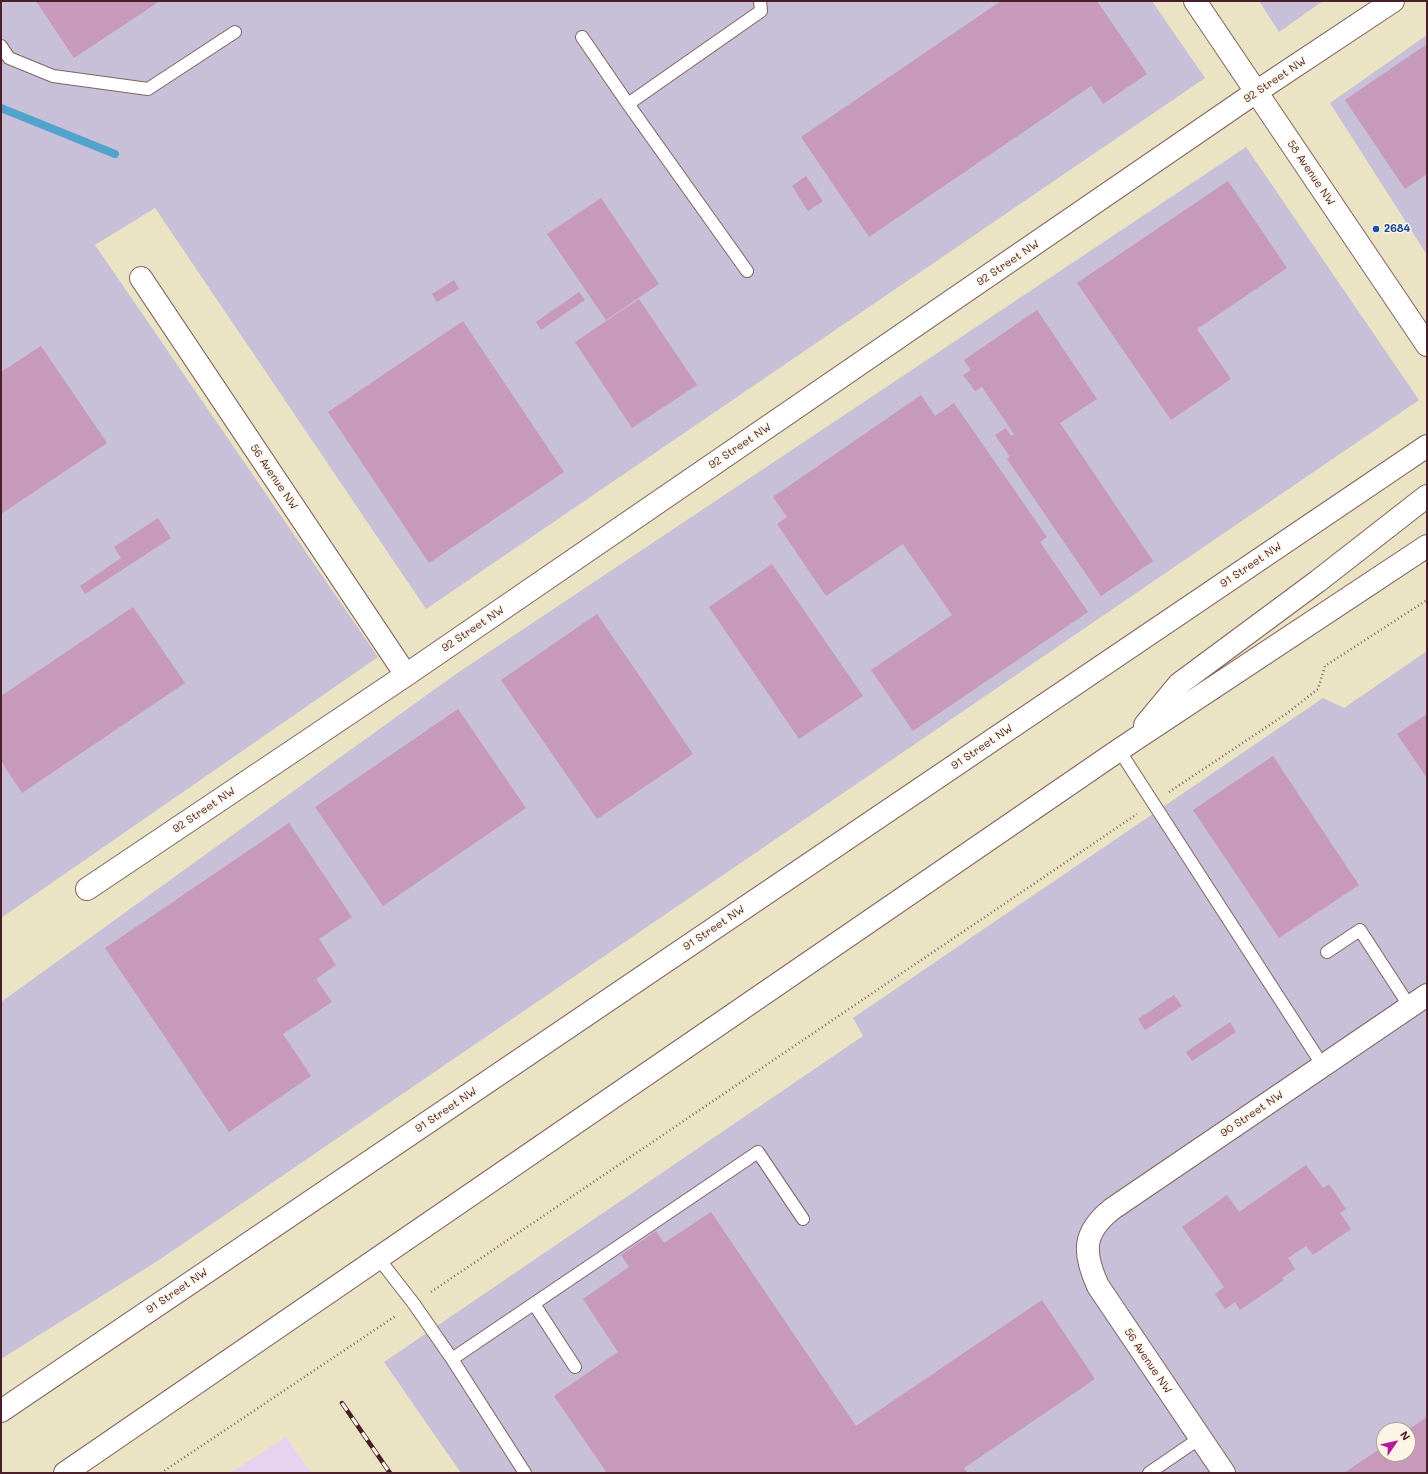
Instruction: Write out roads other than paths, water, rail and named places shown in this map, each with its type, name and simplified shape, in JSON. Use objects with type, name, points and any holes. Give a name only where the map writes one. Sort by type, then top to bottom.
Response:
[{"type":"main road","name":"58 Avenue NW","points":[[1195,1],[1427,345]]},
{"type":"main road","name":"92 Street NW","points":[[86,888],[406,675],[1256,92],[1393,1]]},
{"type":"main road","name":"56 Avenue NW","points":[[141,278],[406,675]]},
{"type":"main road","name":"91 Street NW","points":[[1,1411],[1427,446]]},
{"type":"main road","points":[[1124,747],[1179,684],[1427,496]]},
{"type":"main road","points":[[65,1473],[1124,747],[1427,546]]},
{"type":"main road","name":"90 Street NW","points":[[1088,1244],[1093,1228],[1102,1217],[1112,1209],[1418,1001]]},
{"type":"main road","name":"56 Avenue NW","points":[[1088,1244],[1086,1255],[1098,1286],[1224,1473]]},
{"type":"lane","points":[[628,104],[761,11],[760,1]]},
{"type":"lane","points":[[1,46],[8,58],[52,76],[148,89],[235,32]]},
{"type":"lane","points":[[582,37],[746,271]]},
{"type":"lane","points":[[1124,747],[1154,803],[1323,1066]]},
{"type":"lane","points":[[1327,952],[1360,930],[1418,1001]]},
{"type":"lane","points":[[452,1359],[758,1152],[803,1219]]},
{"type":"lane","points":[[379,1259],[414,1304],[452,1359],[525,1473]]},
{"type":"lane","points":[[534,1304],[575,1367]]},
{"type":"lane","points":[[1149,1473],[1200,1438]]},
{"type":"waterway","points":[[1,108],[115,154]]},
{"type":"railway","points":[[342,1403],[390,1473]]},
{"type":"place","name":"2684","points":[[1376,229]]}]
